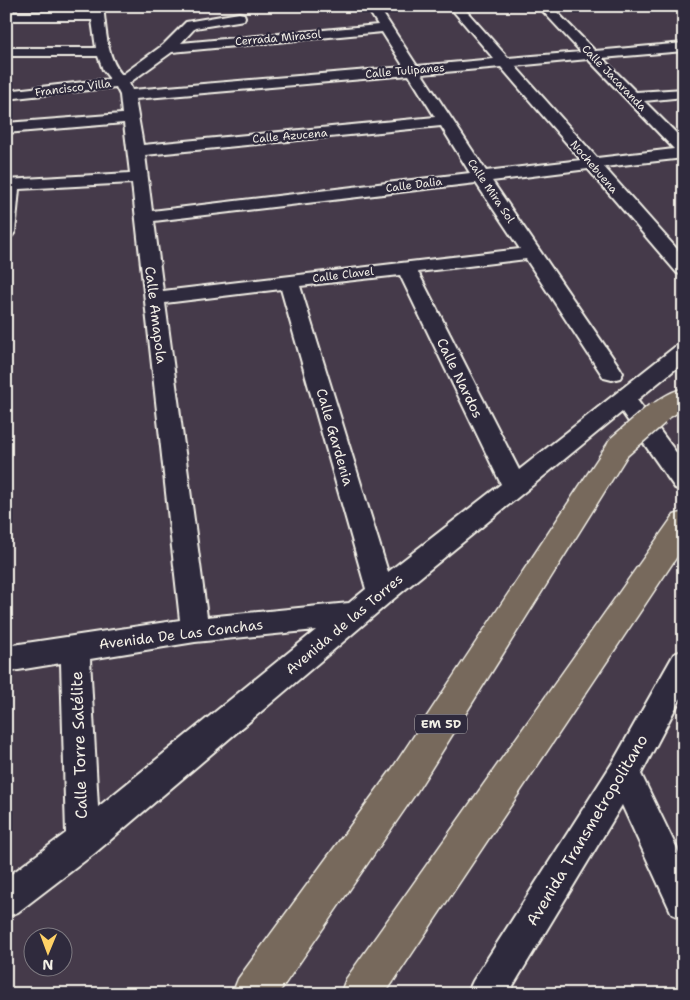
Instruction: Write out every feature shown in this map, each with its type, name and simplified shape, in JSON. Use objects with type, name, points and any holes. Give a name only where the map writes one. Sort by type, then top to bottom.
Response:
[{"type":"highway","name":"EM 5D","points":[[253,994],[404,781],[619,447],[657,414],[684,396]]},
{"type":"highway","points":[[361,994],[679,529]]},
{"type":"street","name":"Calle Mira Sol","points":[[372,6],[481,177],[612,373]]},
{"type":"street","name":"Nochebuena","points":[[455,6],[506,62],[591,164],[684,269]]},
{"type":"street","name":"Calle Jacaranda","points":[[544,6],[634,97],[684,152]]},
{"type":"street","points":[[618,6],[636,6]]},
{"type":"street","points":[[6,16],[98,11]]},
{"type":"street","name":"Calle Amapola","points":[[98,11],[103,52],[110,70],[124,89],[136,151],[195,630]]},
{"type":"street","name":"Francisco Villa","points":[[6,96],[124,89],[191,25],[239,17]]},
{"type":"street","name":"Cerrada Mirasol","points":[[168,48],[387,28]]},
{"type":"street","name":"Calle Tulipanes","points":[[124,89],[413,70],[684,47]]},
{"type":"street","points":[[6,52],[103,52]]},
{"type":"street","points":[[634,97],[684,92]]},
{"type":"street","points":[[6,128],[130,118]]},
{"type":"street","name":"Calle Azucena","points":[[136,151],[445,121]]},
{"type":"street","name":"Calle Dalia","points":[[144,217],[684,152]]},
{"type":"street","points":[[6,232],[8,185],[140,178]]},
{"type":"street","name":"Calle Clavel","points":[[154,298],[532,253]]},
{"type":"street","name":"Calle Nardos","points":[[406,268],[515,488]]},
{"type":"street","name":"Calle Gardenia","points":[[289,282],[381,593]]},
{"type":"street","name":"Avenida de las Torres","points":[[6,900],[82,842],[381,593],[684,352]]},
{"type":"street","points":[[625,400],[684,482]]},
{"type":"street","name":"Avenida De Las Conchas","points":[[6,659],[195,630],[356,614]]},
{"type":"street","name":"Calle Torre Satélite","points":[[75,649],[82,842]]},
{"type":"street","name":"Avenida Transmetropolitano","points":[[486,994],[624,774],[684,664]]},
{"type":"street","points":[[624,774],[684,902]]}]
